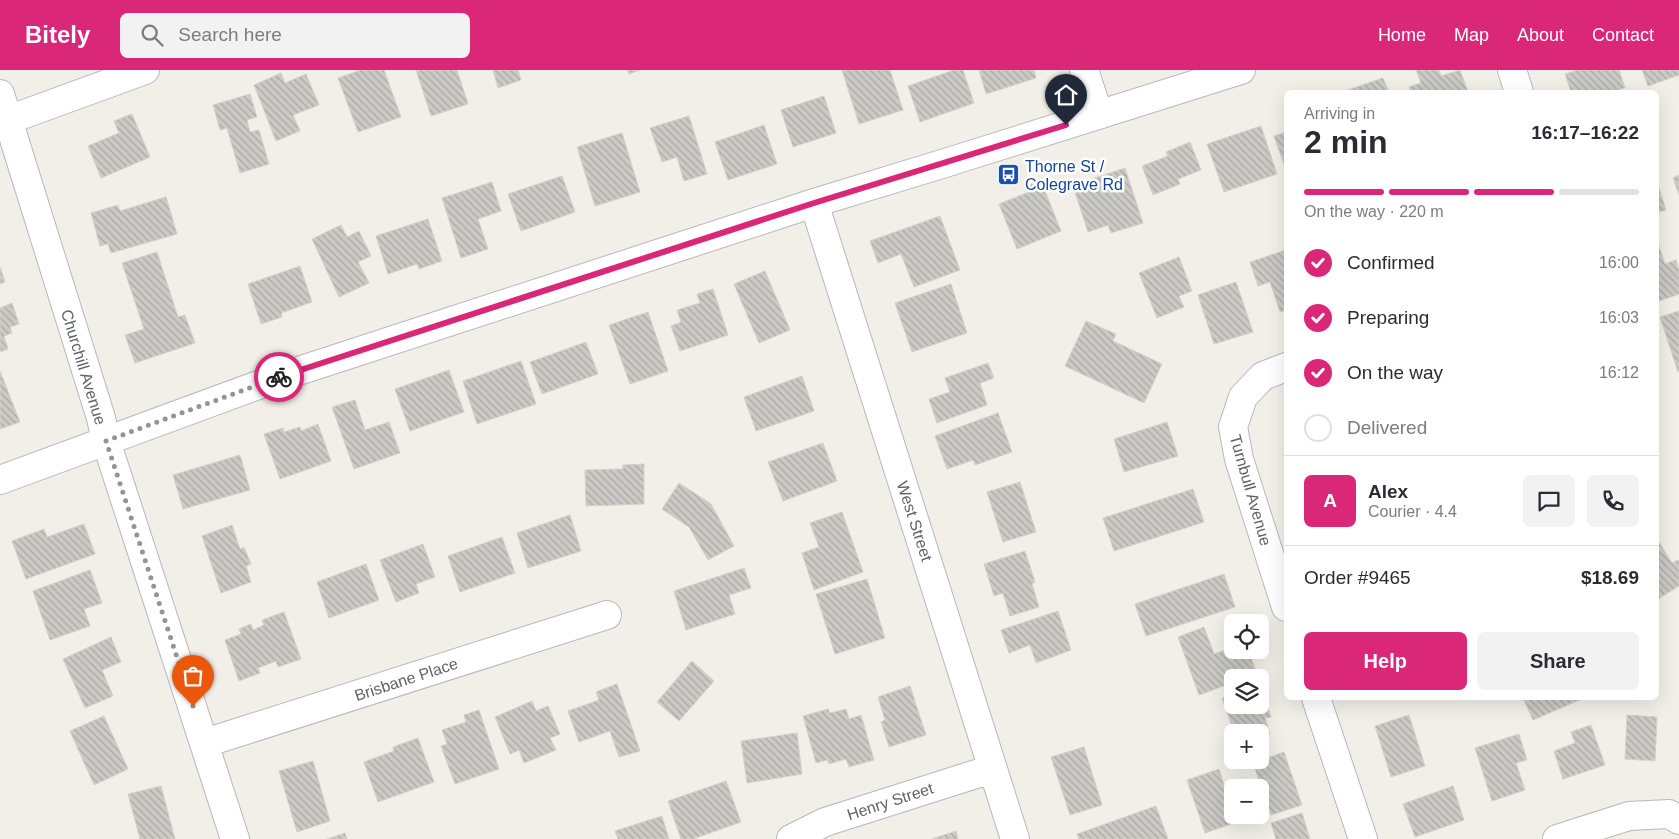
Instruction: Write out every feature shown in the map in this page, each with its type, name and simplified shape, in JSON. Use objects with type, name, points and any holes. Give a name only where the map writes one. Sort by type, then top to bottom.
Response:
[{"type":"street","points":[[8,120],[145,70]]},
{"type":"street","points":[[1084,70],[1100,115]]},
{"type":"street","points":[[0,480],[280,377],[814,203],[1241,70]]},
{"type":"street","points":[[1512,70],[1518,90]]},
{"type":"street","name":"Churchill Avenue","points":[[0,94],[101,418],[106,441],[235,839]]},
{"type":"street","name":"West Street","points":[[814,203],[1015,839]]},
{"type":"street","name":"Turnbull Avenue","points":[[1284,368],[1263,376],[1243,397],[1233,427],[1239,458],[1284,600]]},
{"type":"street","name":"Brisbane Place","points":[[205,743],[607,615]]},
{"type":"street","points":[[1317,700],[1363,839]]},
{"type":"street","name":"Henry Street","points":[[792,839],[825,822],[992,768]]},
{"type":"street","points":[[1557,839],[1629,816],[1674,817]]},
{"type":"building","points":[[361,70],[384,70],[401,117],[358,132],[338,78]]},
{"type":"building","points":[[416,70],[457,70],[468,104],[431,116]]},
{"type":"building","points":[[493,70],[518,70],[521,80],[498,88]]},
{"type":"building","points":[[627,70],[640,70],[629,74]]},
{"type":"building","points":[[842,70],[890,70],[903,110],[859,124]]},
{"type":"building","points":[[954,70],[963,70],[974,103],[920,122],[908,86]]},
{"type":"building","points":[[979,70],[1034,70],[1036,78],[986,94]]},
{"type":"building","points":[[1416,70],[1439,70],[1441,76],[1460,70],[1467,90],[1410,90],[1409,87],[1421,83]]},
{"type":"building","points":[[1578,70],[1619,70],[1625,88],[1618,90],[1570,90],[1565,74]]},
{"type":"building","points":[[1642,70],[1679,70],[1679,75],[1648,86]]},
{"type":"building","points":[[281,73],[285,83],[306,74],[319,105],[293,115],[300,131],[276,141],[254,85]]},
{"type":"building","points":[[1383,78],[1388,90],[1348,90]]},
{"type":"building","points":[[250,94],[257,117],[247,120],[250,132],[259,130],[269,164],[240,173],[227,128],[220,130],[213,105]]},
{"type":"building","points":[[824,96],[836,133],[793,147],[781,110]]},
{"type":"building","points":[[132,114],[150,157],[101,178],[88,146],[119,133],[114,121]]},
{"type":"building","points":[[689,116],[707,174],[684,181],[677,157],[662,162],[650,128]]},
{"type":"building","points":[[764,125],[777,164],[728,180],[715,142]]},
{"type":"building","points":[[1261,126],[1277,174],[1224,192],[1207,144]]},
{"type":"building","points":[[622,133],[640,192],[595,206],[577,147]]},
{"type":"building","points":[[1284,133],[1284,164],[1274,136]]},
{"type":"building","points":[[1190,142],[1201,170],[1178,179],[1180,184],[1153,195],[1142,166],[1168,156],[1166,152]]},
{"type":"building","points":[[1125,168],[1143,223],[1111,233],[1108,225],[1088,232],[1075,192],[1094,186],[1092,179]]},
{"type":"building","points":[[1679,175],[1679,195],[1673,178]]},
{"type":"building","points":[[562,176],[575,212],[521,231],[508,194]]},
{"type":"building","points":[[1041,181],[1061,231],[1017,249],[999,204],[1029,192],[1027,186]]},
{"type":"building","points":[[492,182],[501,211],[478,219],[488,249],[461,258],[442,198]]},
{"type":"building","points":[[1659,188],[1666,210],[1659,212]]},
{"type":"building","points":[[166,197],[177,234],[111,253],[108,244],[100,246],[91,213],[118,205],[120,211]]},
{"type":"building","points":[[940,216],[960,270],[914,287],[901,254],[878,263],[870,241]]},
{"type":"building","points":[[428,219],[442,261],[419,269],[417,264],[388,274],[376,236]]},
{"type":"building","points":[[341,225],[347,237],[359,231],[371,256],[358,262],[369,283],[339,297],[312,239]]},
{"type":"building","points":[[1659,246],[1665,264],[1676,260],[1679,270],[1679,294],[1659,301]]},
{"type":"building","points":[[1284,251],[1284,311],[1280,312],[1270,282],[1258,286],[1250,262]]},
{"type":"building","points":[[157,252],[178,317],[185,315],[195,343],[135,363],[125,335],[144,329],[122,263]]},
{"type":"building","points":[[1179,257],[1192,291],[1179,296],[1184,307],[1157,318],[1139,273]]},
{"type":"building","points":[[300,266],[312,302],[281,313],[282,317],[261,324],[248,284]]},
{"type":"building","points":[[0,267],[5,282],[0,284]]},
{"type":"building","points":[[765,271],[790,330],[759,343],[734,284]]},
{"type":"building","points":[[1236,282],[1253,332],[1214,344],[1198,295]]},
{"type":"building","points":[[951,284],[967,333],[912,352],[895,303]]},
{"type":"building","points":[[713,289],[728,335],[680,351],[671,326],[681,322],[677,310],[700,303],[697,294]]},
{"type":"building","points":[[12,303],[19,324],[10,327],[12,333],[4,336],[8,349],[0,352],[0,308]]},
{"type":"building","points":[[1679,311],[1679,371],[1678,372],[1660,317]]},
{"type":"building","points":[[648,312],[668,371],[630,384],[609,325]]},
{"type":"building","points":[[1086,321],[1116,334],[1113,341],[1162,364],[1144,403],[1065,366]]},
{"type":"building","points":[[586,342],[598,374],[542,394],[530,362]]},
{"type":"building","points":[[521,361],[536,404],[477,424],[463,381]]},
{"type":"building","points":[[988,363],[994,378],[980,383],[987,405],[937,423],[929,399],[950,392],[945,378]]},
{"type":"building","points":[[449,370],[464,412],[410,431],[395,389]]},
{"type":"building","points":[[0,371],[20,422],[0,429]]},
{"type":"building","points":[[802,376],[814,411],[756,431],[744,397]]},
{"type":"building","points":[[355,400],[365,430],[389,422],[400,453],[354,469],[332,407]]},
{"type":"building","points":[[998,413],[1012,452],[975,465],[973,460],[947,469],[935,436]]},
{"type":"building","points":[[1167,422],[1178,456],[1124,472],[1114,439]]},
{"type":"building","points":[[318,424],[331,461],[280,479],[264,434],[283,428],[284,432],[300,427],[301,431]]},
{"type":"building","points":[[823,443],[837,481],[783,501],[768,462]]},
{"type":"building","points":[[240,455],[250,490],[183,509],[173,475]]},
{"type":"building","points":[[644,464],[644,504],[586,506],[585,470],[623,469],[623,465]]},
{"type":"building","points":[[1020,482],[1036,532],[1003,542],[987,492]]},
{"type":"building","points":[[679,483],[711,504],[734,546],[708,560],[689,527],[662,509]]},
{"type":"building","points":[[1193,489],[1204,522],[1114,551],[1103,518]]},
{"type":"building","points":[[842,512],[863,572],[814,590],[802,553],[819,547],[810,523]]},
{"type":"building","points":[[570,515],[581,551],[528,568],[517,533]]},
{"type":"building","points":[[84,524],[95,554],[26,579],[12,541],[44,529],[47,537]]},
{"type":"building","points":[[232,525],[240,549],[244,547],[251,564],[246,566],[251,582],[221,593],[202,536]]},
{"type":"building","points":[[502,537],[515,573],[460,592],[448,556]]},
{"type":"building","points":[[1659,542],[1672,563],[1678,560],[1679,562],[1679,586],[1659,598]]},
{"type":"building","points":[[423,544],[435,577],[416,584],[419,593],[396,602],[380,560]]},
{"type":"building","points":[[1025,551],[1035,582],[1032,584],[1039,607],[1010,616],[1003,593],[994,596],[984,564]]},
{"type":"building","points":[[366,564],[379,600],[329,618],[317,582]]},
{"type":"building","points":[[744,568],[751,588],[729,595],[735,614],[686,630],[674,591]]},
{"type":"building","points":[[90,570],[102,603],[84,609],[90,626],[50,640],[33,591]]},
{"type":"building","points":[[1224,574],[1235,607],[1146,636],[1135,604]]},
{"type":"building","points":[[867,579],[885,638],[835,654],[816,594]]},
{"type":"building","points":[[1058,611],[1071,650],[1036,663],[1030,645],[1009,653],[1001,630]]},
{"type":"building","points":[[284,612],[301,659],[278,667],[276,661],[258,668],[260,673],[239,681],[225,640],[241,634],[239,629],[251,624],[253,630],[264,625],[262,620]]},
{"type":"building","points":[[1204,627],[1214,654],[1224,651],[1224,659],[1251,659],[1255,669],[1224,669],[1224,686],[1199,695],[1178,637]]},
{"type":"building","points":[[111,637],[121,662],[102,670],[113,696],[85,708],[63,659]]},
{"type":"building","points":[[692,661],[714,681],[679,721],[657,702]]},
{"type":"building","points":[[617,684],[640,751],[619,757],[610,731],[579,742],[568,711],[599,700],[596,692]]},
{"type":"building","points":[[910,686],[926,735],[889,747],[881,722],[885,720],[878,697]]},
{"type":"building","points":[[1524,700],[1579,700],[1533,720]]},
{"type":"building","points":[[532,701],[536,711],[548,706],[560,734],[550,738],[556,750],[524,763],[519,750],[510,754],[495,717]]},
{"type":"building","points":[[828,709],[830,713],[846,709],[849,719],[861,715],[874,760],[849,767],[846,759],[829,764],[827,760],[816,763],[803,716]]},
{"type":"building","points":[[479,710],[499,769],[455,784],[441,746],[447,744],[442,730],[466,722],[464,715]]},
{"type":"building","points":[[1269,711],[1271,717],[1265,718],[1267,724],[1231,724],[1228,714],[1269,714]]},
{"type":"building","points":[[1409,715],[1425,766],[1391,777],[1375,726]]},
{"type":"building","points":[[1627,715],[1657,717],[1655,761],[1625,759]]},
{"type":"building","points":[[104,716],[128,769],[94,785],[70,731]]},
{"type":"building","points":[[1591,725],[1605,765],[1563,779],[1554,751],[1575,743],[1571,732]]},
{"type":"building","points":[[797,733],[802,774],[747,783],[741,741]]},
{"type":"building","points":[[1519,734],[1527,760],[1516,763],[1525,790],[1492,801],[1475,748]]},
{"type":"building","points":[[418,738],[434,782],[378,802],[364,762],[394,751],[393,747]]},
{"type":"building","points":[[1084,747],[1102,805],[1070,815],[1051,757]]},
{"type":"building","points":[[1284,752],[1302,805],[1271,815],[1269,809],[1269,779],[1259,779],[1255,769],[1269,769],[1269,757]]},
{"type":"building","points":[[313,761],[330,821],[297,832],[279,771]]},
{"type":"building","points":[[1219,769],[1224,784],[1224,824],[1231,824],[1205,833],[1187,780]]},
{"type":"building","points":[[726,781],[741,822],[693,839],[681,839],[668,801]]},
{"type":"building","points":[[161,786],[175,839],[140,839],[128,794]]},
{"type":"building","points":[[1453,786],[1464,820],[1415,837],[1403,804]]},
{"type":"building","points":[[1156,806],[1168,839],[1079,839],[1077,834]]},
{"type":"building","points":[[1302,813],[1310,839],[1276,839],[1271,823]]},
{"type":"building","points":[[662,816],[669,839],[618,839],[615,831]]},
{"type":"building","points":[[956,831],[958,839],[932,839]]},
{"type":"building","points":[[345,833],[347,839],[327,839]]},
{"type":"way so far","points":[[193,706],[106,441],[279,377]]},
{"type":"place","name":"Thorne St / Colegrave Rd","points":[[1009,175]]},
{"type":"route","points":[[279,377],[814,203],[1066,125]]}]
